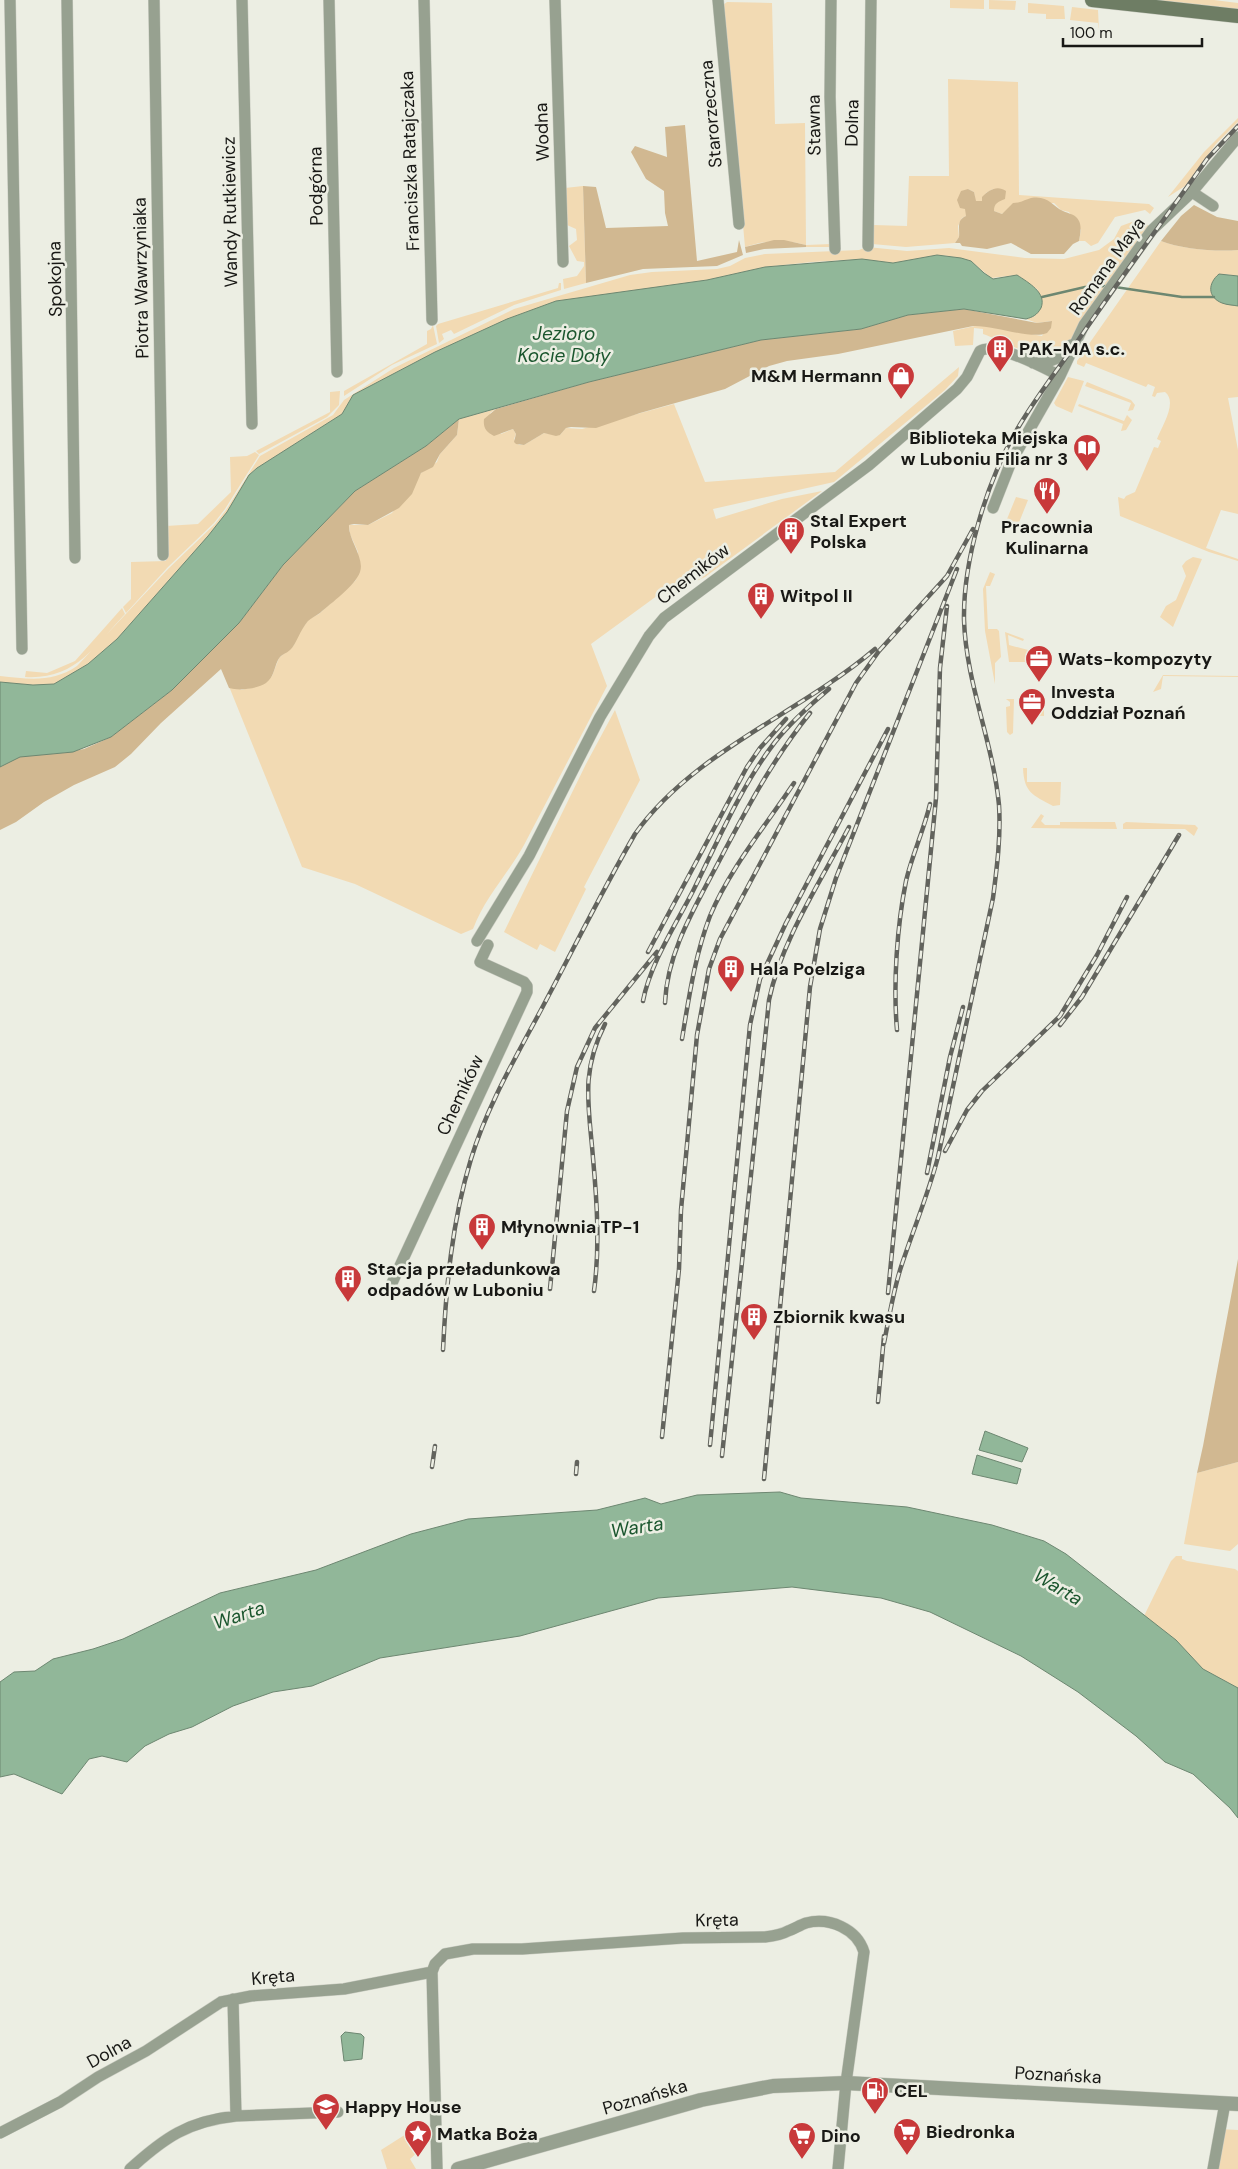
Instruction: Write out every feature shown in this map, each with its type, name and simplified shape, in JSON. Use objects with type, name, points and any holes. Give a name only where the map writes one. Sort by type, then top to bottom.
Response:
[{"type":"main road","points":[[1092,0],[1238,16]]},
{"type":"street","points":[[10,0],[22,649]]},
{"type":"street","name":"Spokojna","points":[[67,0],[75,558]]},
{"type":"street","name":"Piotra Wawrzyniaka","points":[[154,0],[163,555]]},
{"type":"street","name":"Wandy Rutkiewicz","points":[[242,0],[252,424]]},
{"type":"street","name":"Podgórna","points":[[329,0],[338,372]]},
{"type":"street","name":"Franciszka Ratajczaka","points":[[424,0],[432,320]]},
{"type":"street","name":"Wodna","points":[[555,0],[563,262]]},
{"type":"street","name":"Starorzeczna","points":[[718,0],[739,224]]},
{"type":"street","name":"Stawna","points":[[830,0],[830,96],[834,249]]},
{"type":"street","name":"Dolna","points":[[868,246],[871,0]]},
{"type":"street","name":"Romana Maya","points":[[993,508],[1011,462],[1091,320],[1136,258],[1238,137]]},
{"type":"street","points":[[1190,194],[1213,206]]},
{"type":"street","points":[[1032,363],[1047,362],[1063,355],[1091,320]]},
{"type":"street","name":"Romana Maya","points":[[1065,364],[1091,320]]},
{"type":"street","name":"Chemików","points":[[477,940],[529,856],[591,732],[649,636],[664,618],[887,450],[957,390],[967,377],[980,351],[993,348],[1060,376]]},
{"type":"street","name":"Chemików","points":[[392,1283],[527,992],[524,982],[480,962],[488,945]]},
{"type":"street","name":"Kręta","points":[[236,2116],[233,1998],[344,1989],[432,1972],[440,1957],[448,1952],[460,1950],[522,1949],[683,1938],[778,1935],[807,1922],[829,1923],[852,1931],[859,1939],[864,1952],[846,2083]]},
{"type":"street","points":[[432,1972],[437,2169]]},
{"type":"street","name":"Dolna","points":[[0,2133],[60,2102],[98,2077],[146,2051],[209,2008],[233,1998]]},
{"type":"street","points":[[838,2169],[846,2083]]},
{"type":"street","name":"Poznańska","points":[[458,2169],[501,2163],[735,2092],[791,2084],[846,2083],[1232,2103]]},
{"type":"street","points":[[1213,2169],[1232,2103]]},
{"type":"street","points":[[130,2169],[170,2135],[205,2122],[236,2116],[338,2112]]},
{"type":"shaded area","points":[[950,0],[984,0],[984,9],[950,8]]},
{"type":"shaded area","points":[[989,0],[1016,1],[1015,10],[989,9]]},
{"type":"shaded area","points":[[1143,0],[1214,0],[1238,3],[1238,10]]},
{"type":"shaded area","points":[[727,2],[772,3],[775,124],[805,123],[806,245],[776,241],[745,247],[723,5]]},
{"type":"shaded area","points":[[1028,3],[1064,6],[1065,19],[1046,19],[1046,14],[1028,13]]},
{"type":"shaded area","points":[[1072,7],[1098,10],[1099,31],[1098,23],[1070,20]]},
{"type":"shaded area","points":[[948,79],[1018,82],[1019,195],[1149,204],[1154,208],[1150,214],[1145,210],[1115,217],[1098,243],[1091,246],[1085,241],[1079,241],[1081,230],[1069,212],[1061,210],[1054,203],[1021,204],[1002,214],[994,211],[994,206],[997,202],[993,189],[986,193],[982,201],[975,201],[974,192],[968,189],[966,216],[962,218],[958,226],[959,237],[955,243],[906,247],[872,244],[873,225],[907,226],[909,176],[949,176]]},
{"type":"shaded area","points":[[1238,118],[1238,122],[1216,144],[1185,186],[1168,197],[1204,152]]},
{"type":"shaded area","points":[[685,125],[697,261],[737,252],[739,240],[743,255],[717,266],[643,269],[586,283],[583,186],[596,187],[606,228],[668,226],[665,213],[664,191],[646,179],[631,152],[635,146],[667,157],[665,127]]},
{"type":"shaded area","points":[[583,186],[586,283],[564,289],[563,279],[577,276],[584,266],[584,262],[577,261],[569,246],[577,240],[576,229],[567,225],[565,188]]},
{"type":"shaded area","points":[[999,188],[1006,191],[1005,199],[997,203],[994,208],[994,211],[1002,214],[1013,203],[1037,197],[1046,199],[1059,209],[1078,219],[1081,228],[1079,241],[1073,244],[1064,254],[1031,254],[1011,243],[987,249],[962,246],[960,243],[955,243],[959,237],[960,222],[966,216],[965,209],[960,208],[957,200],[961,191],[968,189],[974,192],[976,201],[982,201],[982,197],[993,189]]},
{"type":"shaded area","points":[[1194,205],[1217,217],[1238,221],[1238,250],[1199,249],[1161,241],[1181,216]]},
{"type":"shaded area","points":[[1140,219],[1150,227],[1068,345],[1060,352],[1050,355],[1027,352],[983,334],[983,329],[974,328],[973,345],[955,346],[953,331],[979,325],[1042,336],[1051,321],[1037,323],[1026,319],[1035,316],[1038,290],[1017,275],[991,278],[971,261],[937,255],[893,263],[862,259],[765,267],[507,319],[435,352],[353,395],[342,414],[257,468],[249,475],[227,512],[208,536],[117,639],[88,664],[54,684],[33,685],[0,682],[0,676],[31,679],[49,677],[77,666],[169,568],[215,524],[260,456],[333,415],[344,400],[394,368],[514,309],[630,275],[717,269],[730,266],[745,258],[765,254],[859,250],[867,247],[907,251],[949,248],[1025,258],[1064,259],[1099,250],[1114,239],[1121,226]]},
{"type":"shaded area","points":[[774,240],[784,240],[806,245],[806,247],[764,249],[746,253],[745,247]]},
{"type":"shaded area","points":[[1161,241],[1199,249],[1238,250],[1238,276],[1224,274],[1214,297],[1220,302],[1238,306],[1238,397],[1228,398],[1238,450],[1238,514],[1221,510],[1206,548],[1238,559],[1238,561],[1209,552],[1120,516],[1118,497],[1124,499],[1135,492],[1154,447],[1158,448],[1161,441],[1157,439],[1170,408],[1169,396],[1165,392],[1157,393],[1155,397],[1152,396],[1155,387],[1148,384],[1146,387],[1086,363],[1084,367],[1077,364],[1077,361]]},
{"type":"shaded area","points":[[832,244],[832,247],[806,247],[806,245]]},
{"type":"shaded area","points":[[559,283],[561,283],[561,290],[514,305],[454,334],[451,330],[442,334],[444,339],[439,343],[436,326],[438,324],[558,288]]},
{"type":"shaded area","points":[[964,309],[1037,323],[1052,321],[1051,328],[1047,333],[1032,335],[973,326],[838,354],[787,361],[769,366],[725,389],[640,413],[596,428],[566,428],[560,435],[556,436],[544,433],[524,445],[514,442],[516,434],[513,429],[494,436],[487,431],[484,425],[484,419],[496,409],[589,382],[761,340],[861,329],[908,315]]},
{"type":"shaded area","points":[[433,325],[437,344],[392,365],[344,396],[344,391],[427,344],[427,331]]},
{"type":"shaded area","points":[[959,367],[958,376],[945,390],[834,482],[713,509],[716,519],[782,499],[822,491],[705,577],[668,595],[665,590],[591,644],[607,686],[518,856],[490,896],[473,929],[461,934],[355,884],[302,867],[222,669],[241,690],[254,687],[272,676],[279,658],[294,645],[297,636],[309,619],[319,614],[356,580],[358,552],[350,534],[349,525],[368,525],[392,513],[421,473],[437,462],[440,454],[457,435],[459,419],[496,409],[490,413],[501,434],[513,429],[516,434],[514,439],[519,445],[524,445],[544,433],[560,435],[566,428],[582,429],[674,404],[705,482],[835,472]]},
{"type":"shaded area","points":[[1068,377],[1084,381],[1072,413],[1056,406],[1054,403]]},
{"type":"shaded area","points":[[1087,382],[1131,400],[1135,405],[1133,410],[1128,411],[1131,403],[1085,386]]},
{"type":"shaded area","points":[[340,391],[339,405],[327,417],[259,454],[256,451],[330,412],[330,392]]},
{"type":"shaded area","points":[[1079,404],[1124,421],[1127,415],[1132,420],[1126,430],[1121,431],[1123,424],[1078,406]]},
{"type":"shaded area","points":[[459,419],[457,435],[440,454],[433,467],[421,473],[412,494],[399,508],[368,525],[349,525],[360,561],[360,572],[353,583],[342,594],[308,621],[292,648],[279,658],[269,681],[258,687],[248,689],[229,688],[221,669],[115,767],[74,785],[0,830],[0,767],[20,756],[62,753],[84,749],[111,737],[172,690],[239,623],[283,565],[355,491],[426,446]]},
{"type":"shaded area","points":[[255,452],[259,455],[214,523],[168,567],[126,613],[123,607],[131,599],[131,562],[166,561],[166,526],[198,524],[231,492],[230,457],[247,456]]},
{"type":"shaded area","points":[[1016,497],[1028,500],[1018,525],[1007,519]]},
{"type":"shaded area","points":[[1193,557],[1202,559],[1173,627],[1160,617],[1166,606],[1176,600],[1186,576],[1182,566]]},
{"type":"shaded area","points":[[990,572],[995,574],[990,586],[986,586],[988,629],[997,629],[999,631],[1001,657],[995,663],[995,684],[985,631],[983,589]]},
{"type":"shaded area","points":[[122,608],[125,614],[82,659],[57,673],[42,677],[25,677],[26,671],[47,673],[75,661]]},
{"type":"shaded area","points":[[1005,632],[1024,639],[1023,641],[1008,635],[1009,645],[1043,654],[1040,662],[1009,662]]},
{"type":"shaded area","points":[[1163,675],[1238,677],[1163,676],[1161,689],[1153,692]]},
{"type":"shaded area","points":[[1006,699],[1014,699],[1013,733],[1010,735],[1007,732],[1006,707],[1010,706],[1010,702]]},
{"type":"shaded area","points":[[1040,700],[1044,705],[1044,716],[1023,715],[1028,704]]},
{"type":"shaded area","points":[[615,710],[640,780],[584,887],[586,889],[555,952],[540,944],[537,950],[504,932],[586,764]]},
{"type":"shaded area","points":[[1023,768],[1027,768],[1027,782],[1061,782],[1060,805],[1053,806],[1031,792],[1025,783]]},
{"type":"shaded area","points":[[1041,814],[1044,816],[1041,821],[1045,825],[1060,825],[1060,822],[1115,822],[1117,829],[1031,828]]},
{"type":"shaded area","points":[[1126,822],[1195,825],[1198,828],[1194,836],[1185,829],[1123,829],[1123,824]]},
{"type":"shaded area","points":[[1238,1259],[1238,1462],[1197,1473],[1203,1446]]},
{"type":"shaded area","points":[[1238,1462],[1238,1544],[1230,1551],[1184,1544],[1197,1473]]},
{"type":"shaded area","points":[[1176,1556],[1182,1556],[1182,1559],[1187,1561],[1238,1571],[1238,1688],[1203,1669],[1176,1640],[1144,1616],[1171,1561]]},
{"type":"shaded area","points":[[425,2122],[426,2148],[410,2159],[416,2169],[387,2169],[381,2150]]},
{"type":"shaded area","points":[[1219,2129],[1238,2130],[1238,2169],[1212,2169]]},
{"type":"water","name":"Jezioro Kocie Doły","points":[[937,255],[971,261],[993,279],[1017,275],[1039,293],[1042,303],[1041,308],[1035,315],[1026,319],[964,309],[908,315],[861,329],[761,340],[589,382],[459,419],[426,446],[355,491],[283,565],[239,623],[172,690],[111,737],[73,752],[20,757],[0,767],[0,682],[33,685],[54,684],[88,664],[117,639],[208,536],[227,512],[249,475],[342,414],[353,395],[435,352],[507,319],[556,301],[707,280],[765,267],[862,259],[893,263]]},
{"type":"water","points":[[1219,274],[1238,276],[1238,306],[1222,303],[1212,294],[1211,286]]},
{"type":"water","points":[[985,1431],[1028,1448],[1022,1462],[979,1450]]},
{"type":"water","points":[[977,1455],[1021,1469],[1017,1484],[972,1474]]},
{"type":"water","name":"Warta","points":[[780,1492],[801,1498],[907,1507],[992,1525],[1044,1541],[1066,1554],[1176,1640],[1203,1669],[1238,1688],[1238,1818],[1230,1808],[1193,1774],[1165,1762],[1136,1736],[1078,1692],[1021,1656],[930,1612],[881,1598],[792,1587],[658,1598],[520,1636],[380,1658],[312,1686],[273,1692],[233,1706],[192,1727],[169,1734],[145,1746],[127,1762],[102,1756],[89,1759],[62,1794],[14,1774],[0,1777],[0,1682],[14,1672],[35,1671],[53,1659],[123,1639],[220,1593],[316,1570],[411,1534],[468,1519],[597,1510],[645,1498],[661,1504],[697,1495]]},
{"type":"water","points":[[345,2032],[361,2034],[364,2037],[362,2059],[344,2061],[341,2036]]},
{"type":"waterway","points":[[1042,297],[1085,287],[1107,286]]},
{"type":"waterway","points":[[1115,287],[1182,297],[1214,297]]},
{"type":"railway","points":[[884,1343],[898,1276],[938,1157],[993,898],[996,875],[999,805],[991,758],[969,667],[964,620],[967,573],[978,524],[1004,453],[1029,410],[1207,159],[1238,126]]},
{"type":"railway","points":[[662,1437],[679,1269],[681,1210],[697,1035],[709,969],[720,939],[856,683],[879,651],[947,576],[973,529]]},
{"type":"railway","points":[[764,1479],[810,987],[820,929],[836,878],[957,569]]},
{"type":"railway","points":[[888,1293],[936,798],[940,668],[947,606]]},
{"type":"railway","points":[[443,1350],[448,1278],[459,1206],[464,1182],[485,1120],[512,1063],[635,834],[659,805],[687,779],[717,756],[814,694],[875,649]]},
{"type":"railway","points":[[643,1001],[646,987],[657,959],[751,777],[781,735],[829,689]]},
{"type":"railway","points":[[665,1003],[667,985],[676,949],[691,915],[760,787],[783,749],[810,713]]},
{"type":"railway","points":[[648,952],[747,767],[760,748],[786,719]]},
{"type":"railway","points":[[710,1445],[750,1025],[760,979],[786,923],[888,729]]},
{"type":"railway","points":[[682,1039],[696,961],[710,916],[727,882],[794,783]]},
{"type":"railway","points":[[897,1030],[896,975],[898,936],[903,898],[906,881],[930,804]]},
{"type":"railway","points":[[722,1456],[769,1000],[775,978],[792,934],[849,827]]},
{"type":"railway","points":[[1060,1025],[1082,997],[1179,835]]},
{"type":"railway","points":[[945,1151],[967,1110],[982,1091],[1060,1016],[1097,955],[1127,897]]},
{"type":"railway","points":[[550,1289],[567,1111],[577,1067],[595,1028],[657,952]]},
{"type":"railway","points":[[927,1173],[950,1057],[963,1007]]},
{"type":"railway","points":[[594,1291],[597,1258],[597,1224],[588,1090],[592,1058],[605,1024]]},
{"type":"railway","points":[[878,1402],[884,1336]]},
{"type":"railway","points":[[432,1467],[435,1446]]},
{"type":"railway","points":[[576,1474],[577,1462]]},
{"type":"place","name":"PAK-MA s.c.","points":[[1000,373]]},
{"type":"place","name":"M&M Hermann","points":[[901,400]]},
{"type":"place","name":"Biblioteka Miejska w Luboniu Filia nr 3","points":[[1087,472]]},
{"type":"place","name":"Pracownia Kulinarna","points":[[1047,515]]},
{"type":"place","name":"Stal Expert Polska","points":[[791,555]]},
{"type":"place","name":"Witpol II","points":[[761,620]]},
{"type":"place","name":"Wats-kompozyty","points":[[1039,683]]},
{"type":"place","name":"Investa Oddział Poznań","points":[[1032,726]]},
{"type":"place","name":"Hala Poelziga","points":[[731,993]]},
{"type":"place","name":"Młynownia TP-1","points":[[482,1251]]},
{"type":"place","name":"Stacja przeładunkowa odpadów w Luboniu","points":[[348,1303]]},
{"type":"place","name":"Zbiornik kwasu","points":[[754,1341]]},
{"type":"place","name":"CEL","points":[[875,2115]]},
{"type":"place","name":"Happy House","points":[[326,2131]]},
{"type":"place","name":"Biedronka","points":[[907,2156]]},
{"type":"place","name":"Matka Boża","points":[[418,2158]]},
{"type":"place","name":"Dino","points":[[802,2160]]}]
